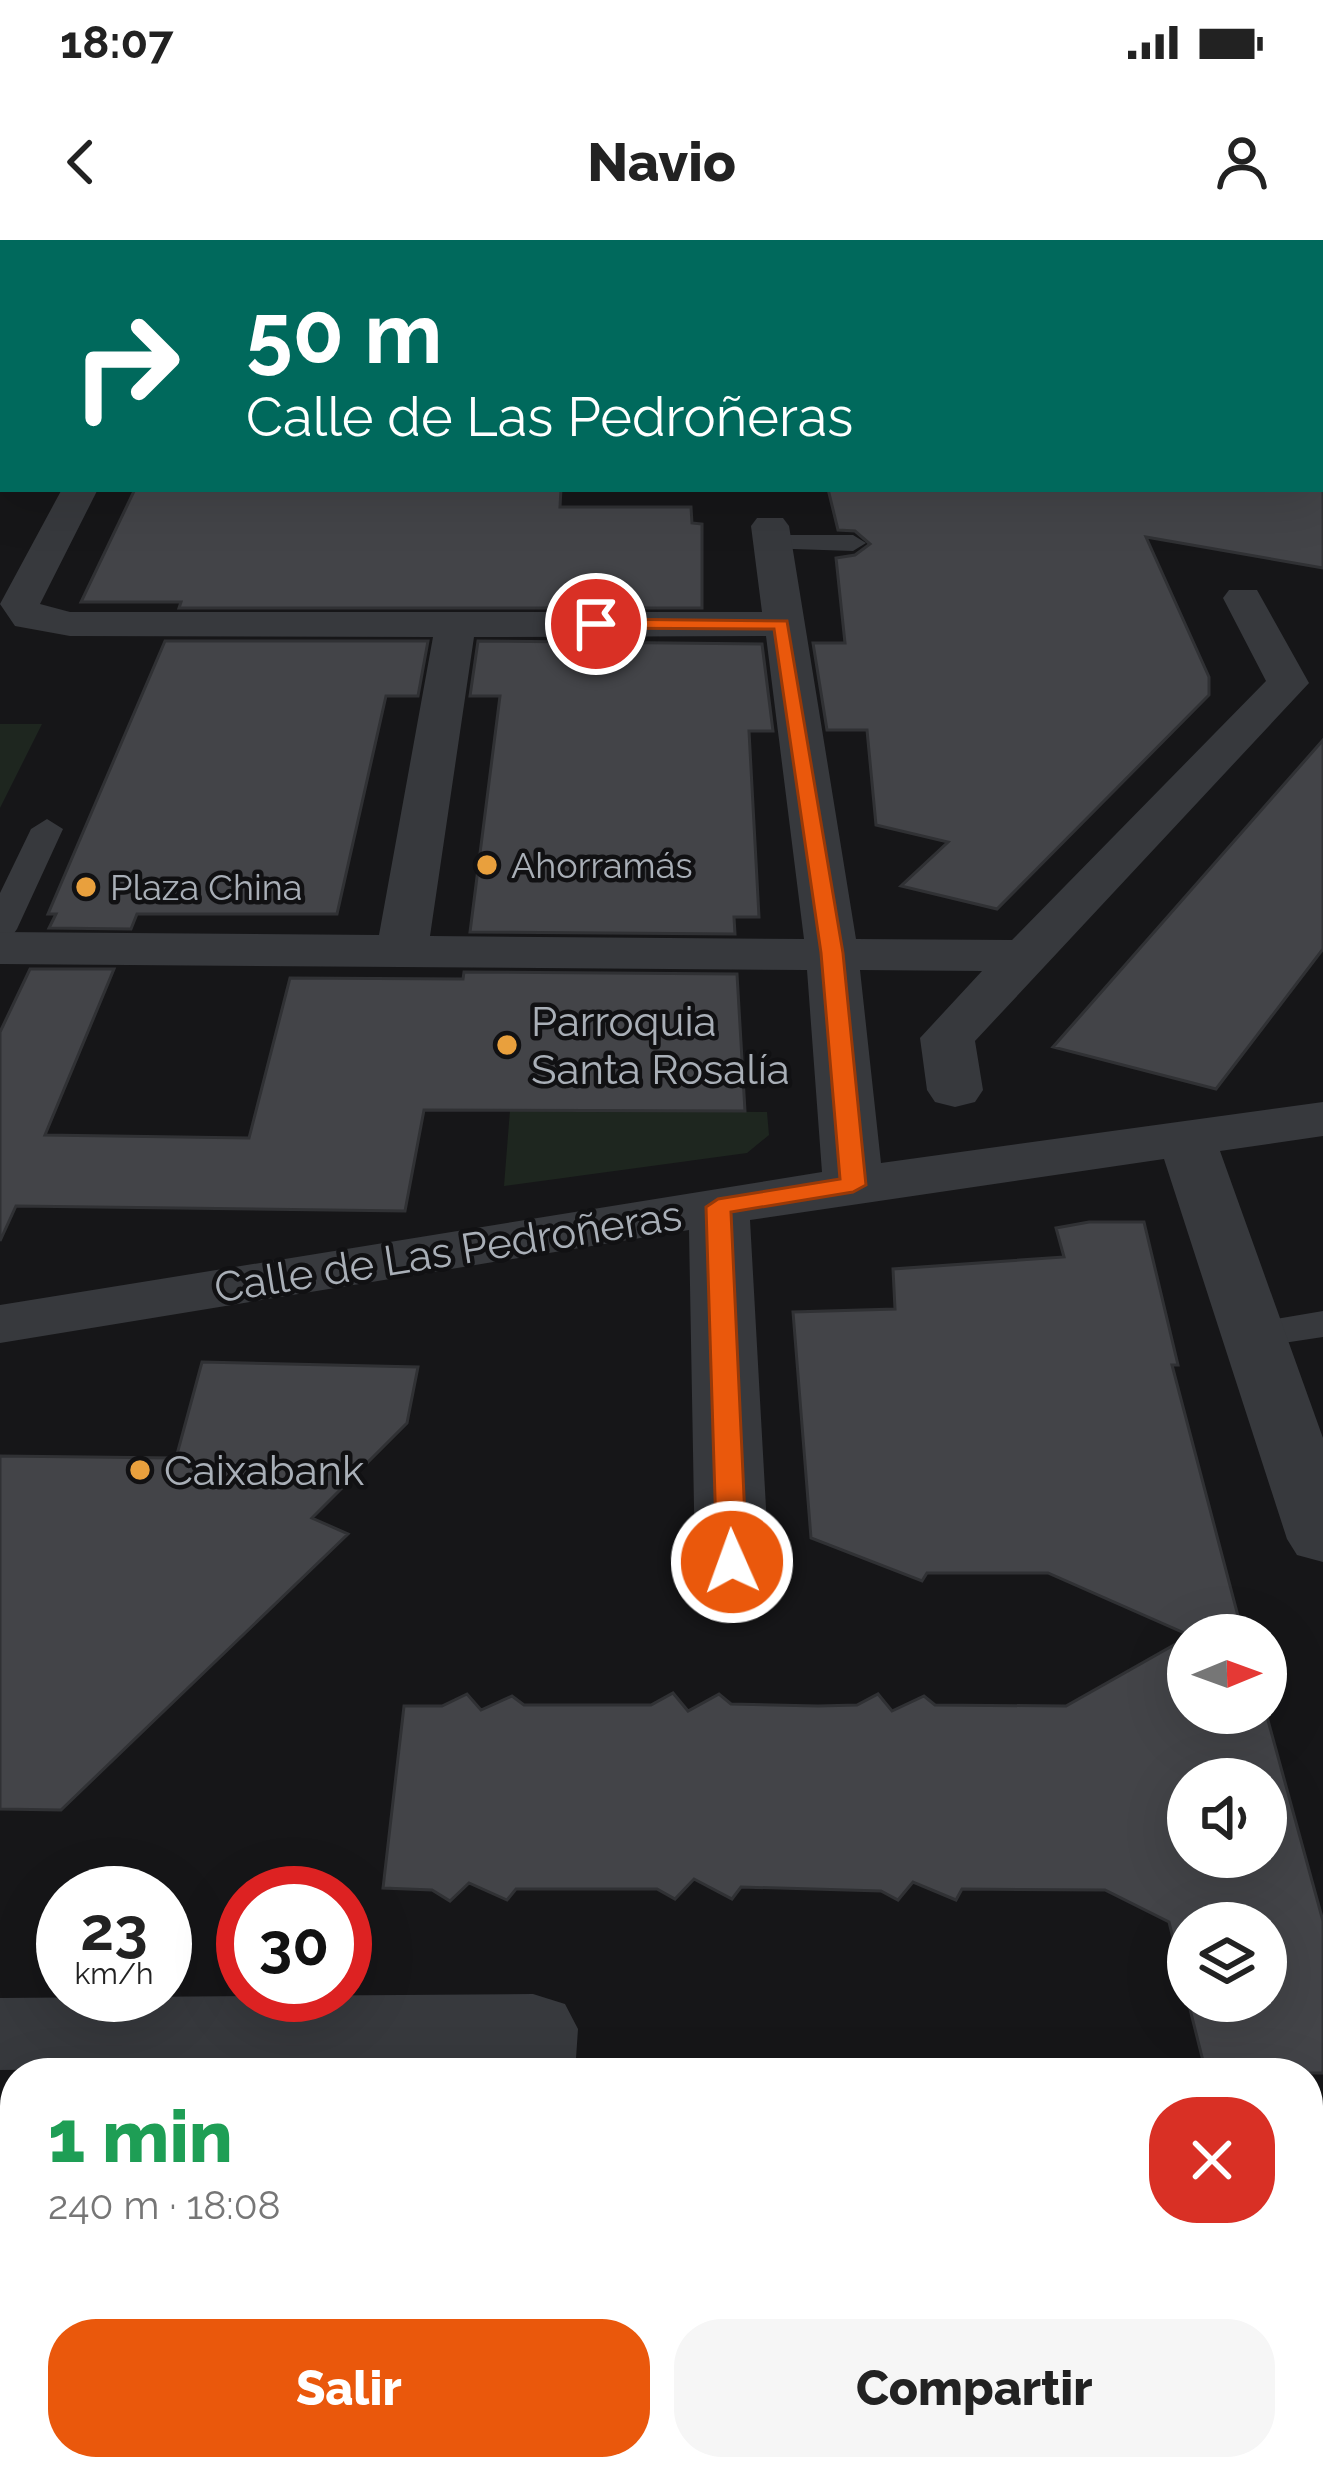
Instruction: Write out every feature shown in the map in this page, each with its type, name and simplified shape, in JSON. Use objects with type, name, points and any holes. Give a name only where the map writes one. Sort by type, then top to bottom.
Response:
[{"type":"street","points":[[78,492],[20,604],[29,616],[70,624],[126,625],[782,624]]},
{"type":"street","points":[[771,535],[832,953],[853,1185]]},
{"type":"street","points":[[955,1090],[947,1038],[1288,683],[1243,598]]},
{"type":"street","points":[[403,950],[456,625]]},
{"type":"street","points":[[0,948],[1023,956]]},
{"type":"street","name":"Calle de Las Pedroñeras","points":[[0,1324],[853,1185],[1187,1142],[1323,1119]]},
{"type":"street","points":[[1187,1142],[1323,1539]]},
{"type":"street","points":[[718,1207],[732,1562]]},
{"type":"street","points":[[0,2034],[533,2029],[531,2058]]},
{"type":"lane","points":[[771,535],[854,543]]},
{"type":"lane","points":[[0,929],[47,829]]},
{"type":"lane","points":[[1256,1334],[1323,1324]]},
{"type":"shaded area","points":[[0,724],[42,724],[0,808]]},
{"type":"shaded area","points":[[510,1110],[767,1112],[769,1135],[747,1153],[504,1186]]},
{"type":"building","points":[[134,492],[561,492],[560,507],[691,507],[692,523],[702,524],[702,608],[179,608],[181,602],[81,602]]},
{"type":"building","points":[[829,492],[1323,492],[1323,568],[1146,537],[1209,677],[1209,695],[997,909],[901,886],[948,842],[876,825],[867,730],[827,730],[813,643],[845,643],[836,558],[855,555],[870,544],[855,531],[838,530]]},
{"type":"building","points":[[165,641],[428,641],[418,696],[386,696],[337,914],[137,914],[131,929],[49,928],[56,914],[48,914]]},
{"type":"building","points":[[478,641],[762,644],[773,731],[749,731],[759,917],[734,917],[735,934],[470,932],[500,696],[470,696]]},
{"type":"building","points":[[1323,740],[1323,949],[1216,1089],[1053,1047]]},
{"type":"building","points":[[30,969],[114,969],[45,1135],[249,1138],[290,978],[463,979],[464,972],[737,974],[745,1111],[424,1110],[405,1211],[16,1206],[0,1241],[0,1032]]},
{"type":"building","points":[[1089,1222],[1144,1222],[1178,1365],[1172,1365],[1237,1614],[1167,1614],[1167,1625],[1048,1573],[927,1573],[922,1581],[811,1538],[793,1312],[895,1309],[893,1269],[1064,1257],[1056,1228]]},
{"type":"building","points":[[202,1362],[418,1367],[407,1423],[312,1518],[348,1534],[61,1810],[0,1809],[0,1456],[176,1458]]},
{"type":"building","points":[[1167,1649],[1167,1734],[1272,1734],[1278,1758],[1167,1758],[1167,1878],[1287,1878],[1287,1790],[1323,1921],[1323,2058],[1202,2058],[1193,2022],[1287,2022],[1287,1902],[1167,1902],[1167,1921],[1105,1890],[962,1889],[956,1900],[913,1882],[898,1900],[881,1891],[741,1887],[732,1899],[694,1879],[675,1899],[657,1889],[516,1889],[507,1900],[469,1883],[450,1901],[432,1890],[383,1888],[404,1706],[442,1706],[467,1694],[481,1710],[512,1696],[524,1705],[651,1705],[673,1693],[688,1711],[719,1694],[731,1704],[818,1706],[857,1705],[878,1694],[892,1711],[924,1696],[935,1705],[1066,1706]]},
{"type":"place","name":"Ahorramás","points":[[487,865]]},
{"type":"place","name":"Plaza China","points":[[86,887]]},
{"type":"place","name":"Parroquia Santa Rosalía","points":[[507,1045]]},
{"type":"place","name":"Caixabank","points":[[140,1470]]},
{"type":"route","points":[[596,624],[782,624],[832,953],[853,1185],[718,1207],[732,1562]]}]
